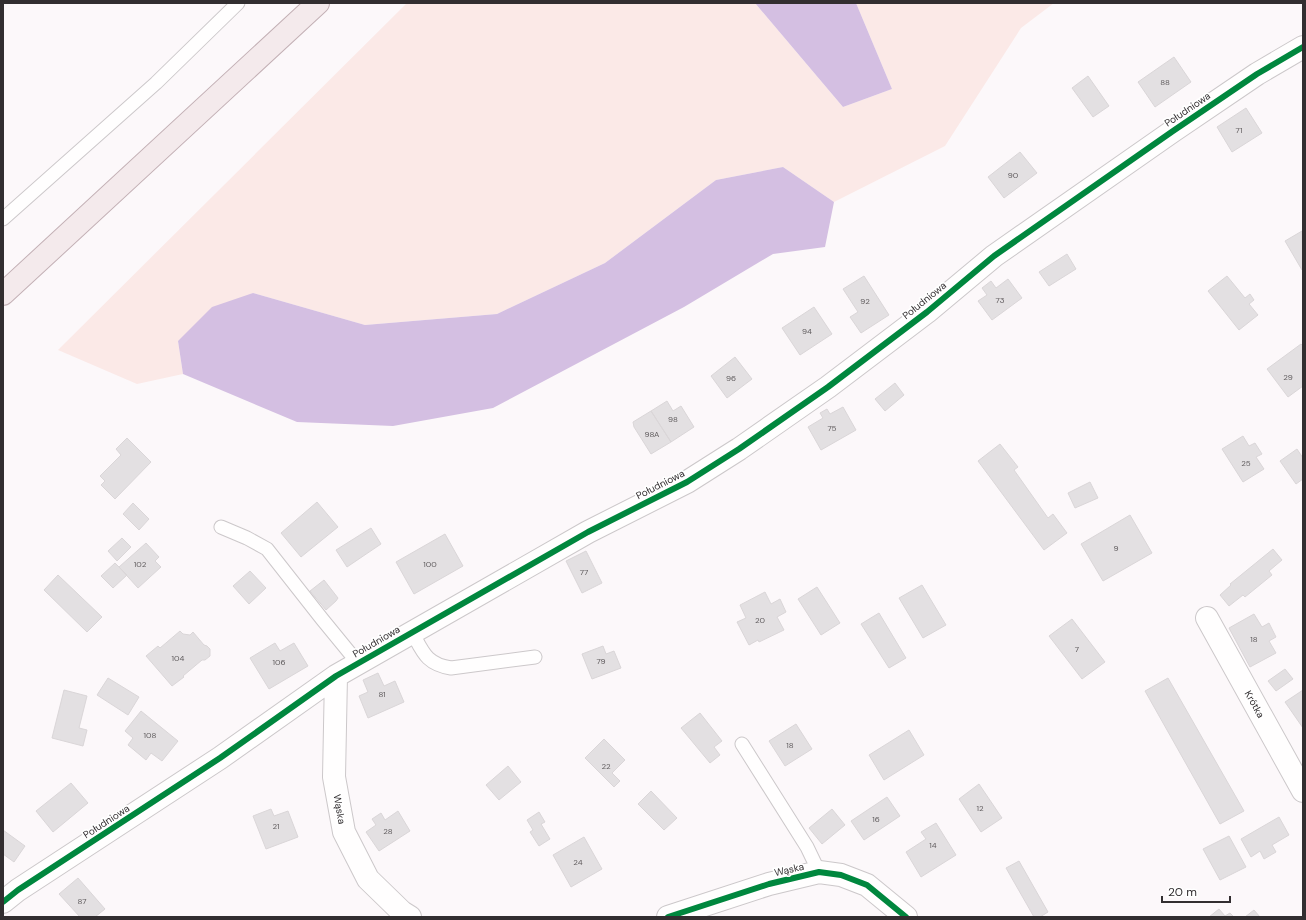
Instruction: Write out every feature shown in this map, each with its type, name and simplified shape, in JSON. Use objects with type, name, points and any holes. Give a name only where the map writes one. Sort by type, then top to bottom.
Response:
[{"type":"main road","points":[[3,294],[318,3]]},
{"type":"street","name":"Południowa","points":[[3,902],[18,890],[220,758],[336,676],[588,532],[686,482],[739,449],[828,387],[927,312],[994,256],[1179,126],[1257,74],[1303,47]]},
{"type":"street","name":"Krótka","points":[[1206,618],[1303,791]]},
{"type":"street","name":"Wąska","points":[[336,676],[334,777],[344,832],[368,879],[402,912],[410,917]]},
{"type":"street","name":"Wąska","points":[[668,917],[769,884],[820,872],[841,875],[867,885],[906,917]]},
{"type":"lane","points":[[3,219],[156,82],[238,3]]},
{"type":"lane","points":[[221,527],[247,538],[267,549],[358,663]]},
{"type":"lane","points":[[412,632],[427,659],[442,667],[451,668],[535,657]]},
{"type":"lane","points":[[742,744],[807,847],[820,872]]},
{"type":"shaded area","points":[[407,3],[755,3],[843,107],[892,89],[856,3],[1054,3],[1021,28],[945,146],[834,202],[783,167],[716,180],[605,263],[497,314],[365,325],[253,293],[178,341],[183,374],[137,384],[58,350]]},
{"type":"shaded area","points":[[755,3],[856,3],[892,89],[843,107]]},
{"type":"shaded area","points":[[783,167],[834,202],[825,247],[773,254],[684,307],[493,408],[393,426],[297,422],[183,374],[178,341],[212,307],[253,293],[365,325],[497,314],[605,263],[716,180]]},
{"type":"building","points":[[1174,57],[1191,82],[1155,107],[1138,82]]},
{"type":"building","points":[[1088,76],[1109,106],[1093,117],[1072,88]]},
{"type":"building","points":[[1246,108],[1262,133],[1232,152],[1217,127]]},
{"type":"building","points":[[1020,152],[1037,173],[1004,198],[988,177]]},
{"type":"building","points":[[1302,231],[1303,269],[1302,270],[1285,241]]},
{"type":"building","points":[[1067,254],[1076,269],[1049,286],[1039,272]]},
{"type":"building","points":[[864,276],[889,315],[861,333],[850,317],[858,312],[843,289]]},
{"type":"building","points":[[1227,276],[1245,298],[1250,294],[1254,300],[1249,304],[1258,315],[1239,330],[1208,291]]},
{"type":"building","points":[[1008,279],[1022,298],[992,320],[978,301],[987,295],[982,288],[991,281],[996,288]]},
{"type":"building","points":[[814,307],[832,334],[800,355],[782,328]]},
{"type":"building","points":[[1301,344],[1303,346],[1303,386],[1288,397],[1267,369]]},
{"type":"building","points":[[735,357],[752,379],[727,398],[711,376]]},
{"type":"building","points":[[895,383],[904,395],[885,411],[875,399]]},
{"type":"building","points":[[667,401],[673,411],[681,406],[694,427],[671,442],[651,411]]},
{"type":"building","points":[[843,407],[856,430],[821,450],[808,427],[823,418],[820,413],[827,409],[830,414]]},
{"type":"building","points":[[651,411],[671,442],[651,454],[634,427],[633,422]]},
{"type":"building","points":[[1243,436],[1249,446],[1255,443],[1262,454],[1256,457],[1264,469],[1243,482],[1222,449]]},
{"type":"building","points":[[127,438],[151,462],[115,499],[101,485],[105,481],[100,476],[121,455],[116,449]]},
{"type":"building","points":[[1000,444],[1018,467],[1014,470],[1048,518],[1053,514],[1067,533],[1044,550],[978,461]]},
{"type":"building","points":[[1297,449],[1303,458],[1303,479],[1296,484],[1280,461]]},
{"type":"building","points":[[1090,482],[1098,498],[1075,508],[1068,493]]},
{"type":"building","points":[[317,502],[338,527],[301,557],[281,533]]},
{"type":"building","points":[[133,503],[149,519],[139,530],[123,514]]},
{"type":"building","points":[[1130,515],[1152,553],[1103,581],[1081,544]]},
{"type":"building","points":[[371,528],[381,544],[347,567],[336,550]]},
{"type":"building","points":[[445,534],[463,566],[414,594],[396,562]]},
{"type":"building","points":[[122,538],[131,547],[117,561],[108,551]]},
{"type":"building","points":[[146,543],[159,557],[155,561],[161,567],[138,588],[119,567]]},
{"type":"building","points":[[1273,549],[1282,560],[1269,571],[1272,575],[1245,597],[1243,595],[1229,606],[1220,595],[1231,585],[1230,584]]},
{"type":"building","points":[[586,551],[602,583],[582,593],[566,561]]},
{"type":"building","points":[[115,563],[127,575],[113,588],[101,576]]},
{"type":"building","points":[[250,571],[266,588],[249,604],[233,586]]},
{"type":"building","points":[[58,575],[102,617],[87,632],[44,590]]},
{"type":"building","points":[[324,580],[338,598],[326,610],[310,591]]},
{"type":"building","points":[[922,585],[946,625],[923,638],[899,598]]},
{"type":"building","points":[[817,587],[840,623],[821,635],[798,599]]},
{"type":"building","points":[[765,592],[771,604],[780,599],[786,612],[777,617],[784,630],[749,645],[737,622],[746,618],[740,605]]},
{"type":"building","points":[[879,613],[906,658],[889,668],[861,624]]},
{"type":"building","points":[[1254,614],[1262,627],[1269,623],[1276,637],[1269,641],[1276,653],[1250,667],[1229,628]]},
{"type":"building","points":[[1072,619],[1105,662],[1082,679],[1049,636]]},
{"type":"building","points":[[180,631],[183,634],[190,635],[193,632],[204,645],[210,649],[210,656],[205,660],[202,660],[172,686],[146,656],[158,646],[160,648]]},
{"type":"building","points":[[275,643],[280,651],[294,643],[308,666],[269,689],[250,658]]},
{"type":"building","points":[[603,646],[606,654],[614,651],[621,668],[592,679],[582,654]]},
{"type":"building","points":[[1285,669],[1293,679],[1276,691],[1268,681]]},
{"type":"building","points":[[378,673],[384,686],[395,681],[404,702],[368,718],[359,696],[368,692],[363,680]]},
{"type":"building","points":[[108,678],[139,697],[128,715],[97,695]]},
{"type":"building","points":[[1168,678],[1244,811],[1220,824],[1145,691]]},
{"type":"building","points":[[64,690],[87,696],[79,728],[87,730],[83,746],[52,738]]},
{"type":"building","points":[[1303,690],[1303,728],[1285,702]]},
{"type":"building","points":[[141,711],[178,741],[162,761],[151,753],[146,760],[128,745],[133,738],[125,731]]},
{"type":"building","points":[[700,713],[722,741],[714,747],[720,755],[710,763],[681,728]]},
{"type":"building","points":[[796,724],[812,749],[785,766],[769,741]]},
{"type":"building","points":[[909,730],[924,755],[884,780],[869,755]]},
{"type":"building","points":[[604,739],[625,760],[612,773],[620,781],[614,787],[585,758]]},
{"type":"building","points":[[508,766],[521,782],[499,800],[486,785]]},
{"type":"building","points":[[71,783],[88,803],[53,832],[36,811]]},
{"type":"building","points":[[979,784],[1002,818],[981,832],[959,799]]},
{"type":"building","points":[[651,791],[677,818],[664,830],[638,804]]},
{"type":"building","points":[[887,797],[900,816],[864,840],[851,821]]},
{"type":"building","points":[[271,809],[274,816],[288,811],[298,837],[266,849],[253,816]]},
{"type":"building","points":[[832,809],[845,825],[822,844],[809,828]]},
{"type":"building","points":[[398,811],[410,831],[379,851],[366,832],[376,825],[372,819],[381,813],[385,820]]},
{"type":"building","points":[[539,812],[545,822],[541,824],[550,839],[539,846],[530,832],[533,830],[527,820]]},
{"type":"building","points":[[1279,817],[1289,835],[1272,845],[1276,852],[1264,859],[1260,851],[1251,857],[1241,839]]},
{"type":"building","points":[[936,823],[956,855],[921,877],[906,852],[926,839],[921,832]]},
{"type":"building","points":[[3,830],[25,846],[14,862],[3,854]]},
{"type":"building","points":[[1229,836],[1246,867],[1220,880],[1203,849]]},
{"type":"building","points":[[584,837],[602,869],[571,887],[553,855]]},
{"type":"building","points":[[1019,861],[1048,912],[1040,917],[1034,917],[1006,868]]},
{"type":"building","points":[[78,878],[105,909],[95,917],[80,917],[59,894]]},
{"type":"building","points":[[1219,909],[1225,916],[1230,913],[1234,917],[1209,917]]},
{"type":"building","points":[[1254,910],[1260,917],[1245,917]]},
{"type":"cycle path","points":[[3,902],[18,890],[220,758],[336,676],[588,532],[687,482],[739,449],[828,387],[927,312],[994,256],[1257,74],[1303,47]]},
{"type":"cycle path","points":[[668,917],[769,884],[819,872],[841,875],[867,885],[906,917]]}]
